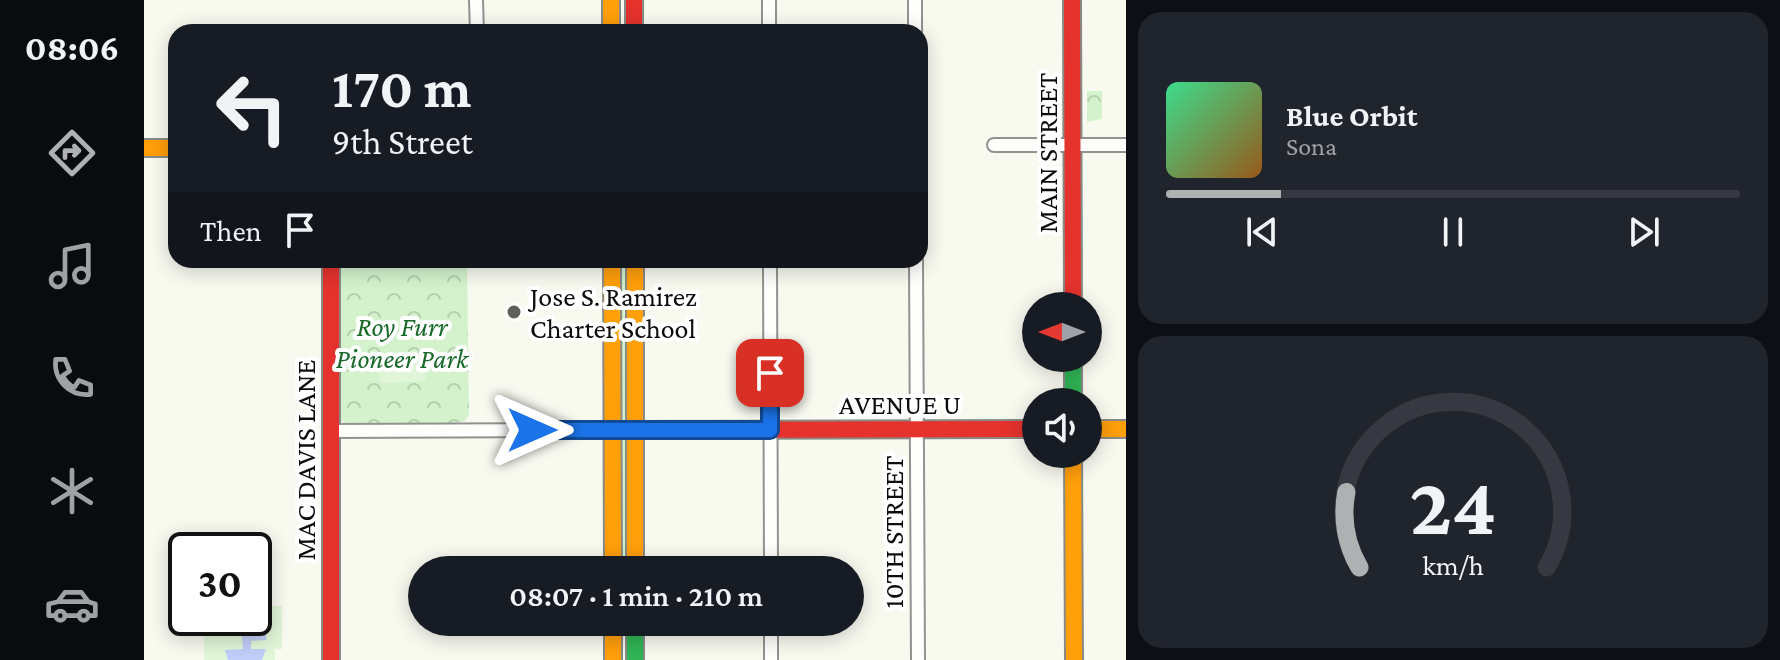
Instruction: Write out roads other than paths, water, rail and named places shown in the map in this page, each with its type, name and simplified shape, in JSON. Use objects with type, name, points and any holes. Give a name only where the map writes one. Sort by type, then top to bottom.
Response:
[{"type":"street","points":[[476,0],[477,24]]},
{"type":"street","points":[[611,0],[611,24]]},
{"type":"street","points":[[634,0],[634,24]]},
{"type":"street","points":[[769,0],[769,24]]},
{"type":"street","points":[[915,0],[915,24]]},
{"type":"street","name":"MAIN STREET","points":[[1072,0],[1073,292]]},
{"type":"street","points":[[994,145],[1126,145]]},
{"type":"street","points":[[144,148],[168,148]]},
{"type":"street","name":"MAC DAVIS LANE","points":[[331,268],[331,660]]},
{"type":"street","points":[[612,268],[613,556]]},
{"type":"street","points":[[635,268],[635,556]]},
{"type":"street","points":[[770,268],[771,556]]},
{"type":"street","name":"10TH STREET","points":[[916,268],[918,660]]},
{"type":"street","name":"AVENUE U","points":[[331,431],[1022,429]]},
{"type":"street","points":[[1102,429],[1126,429]]},
{"type":"street","points":[[1073,468],[1074,660]]},
{"type":"street","points":[[613,636],[613,660]]},
{"type":"street","points":[[635,636],[635,660]]},
{"type":"street","points":[[771,636],[771,660]]},
{"type":"water","points":[[242,636],[266,636],[266,640],[251,641],[251,649],[266,649],[262,660],[228,660],[225,650],[243,649]]},
{"type":"place","name":"Jose S. Ramirez Charter School","points":[[514,312]]},
{"type":"park label","name":"Roy Furr Pioneer Park","points":[[402,342]]}]
